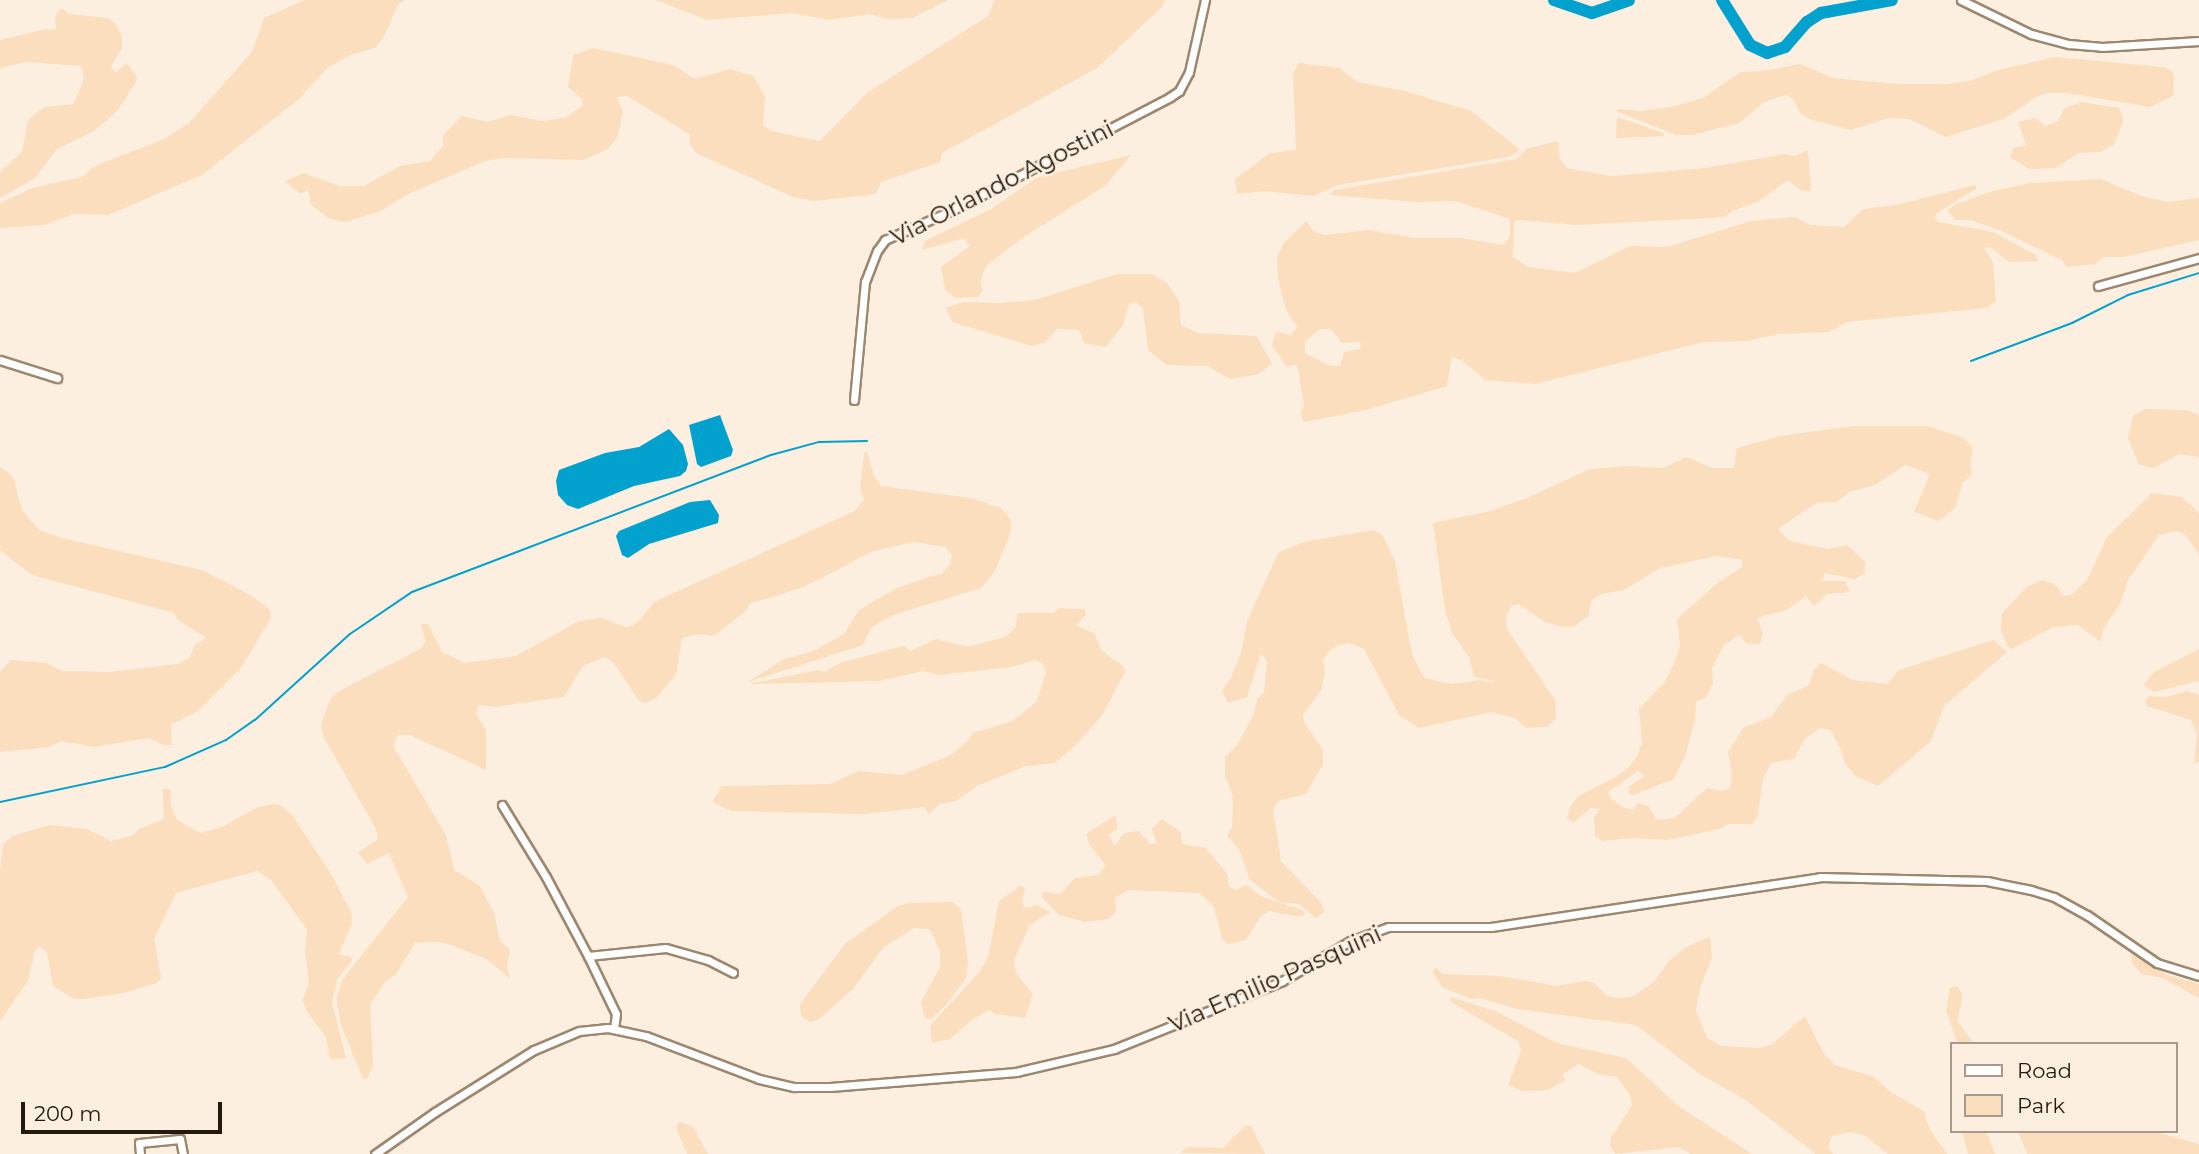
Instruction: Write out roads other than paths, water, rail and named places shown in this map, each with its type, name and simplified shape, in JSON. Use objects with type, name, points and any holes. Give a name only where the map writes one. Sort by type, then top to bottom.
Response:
[{"type":"street","name":"Via Orlando Agostini","points":[[854,400],[865,282],[877,251],[885,240],[959,207],[1170,97],[1179,90],[1189,72],[1205,0]]},
{"type":"street","points":[[1961,0],[2031,34],[2069,44],[2102,47],[2199,41]]},
{"type":"street","points":[[2098,286],[2199,258]]},
{"type":"street","points":[[0,360],[57,378]]},
{"type":"street","points":[[502,805],[546,877],[588,956],[616,1014],[614,1029]]},
{"type":"street","name":"Via Emilio Pasquini","points":[[375,1154],[435,1112],[549,1041],[579,1031],[614,1029],[646,1036],[759,1079],[794,1087],[830,1087],[1016,1072],[1114,1049],[1282,981],[1342,946],[1382,929],[1409,925],[1491,927],[1646,902],[1840,876],[1987,881],[2031,890],[2054,897],[2087,915],[2157,963],[2199,976]]},
{"type":"street","points":[[588,956],[666,948],[708,960],[733,973]]},
{"type":"street","points":[[140,1154],[139,1143],[180,1139],[183,1154]]},
{"type":"water","points":[[720,415],[733,450],[731,456],[701,467],[697,464],[689,425]]},
{"type":"water","points":[[669,429],[683,445],[688,464],[686,471],[680,476],[634,486],[578,509],[567,505],[558,495],[556,481],[559,470],[605,453],[639,447]]},
{"type":"water","points":[[710,500],[719,515],[718,523],[649,544],[628,558],[622,555],[616,536],[619,531],[690,502]]},
{"type":"waterway","points":[[1554,0],[1592,13],[1629,0]]},
{"type":"waterway","points":[[1722,0],[1750,45],[1767,53],[1785,47],[1807,22],[1821,13],[1892,0]]},
{"type":"waterway","points":[[1971,361],[2072,323],[2128,295],[2199,273]]},
{"type":"waterway","points":[[0,802],[165,767],[226,740],[255,720],[350,634],[412,592],[771,455],[819,442],[867,441]]}]
